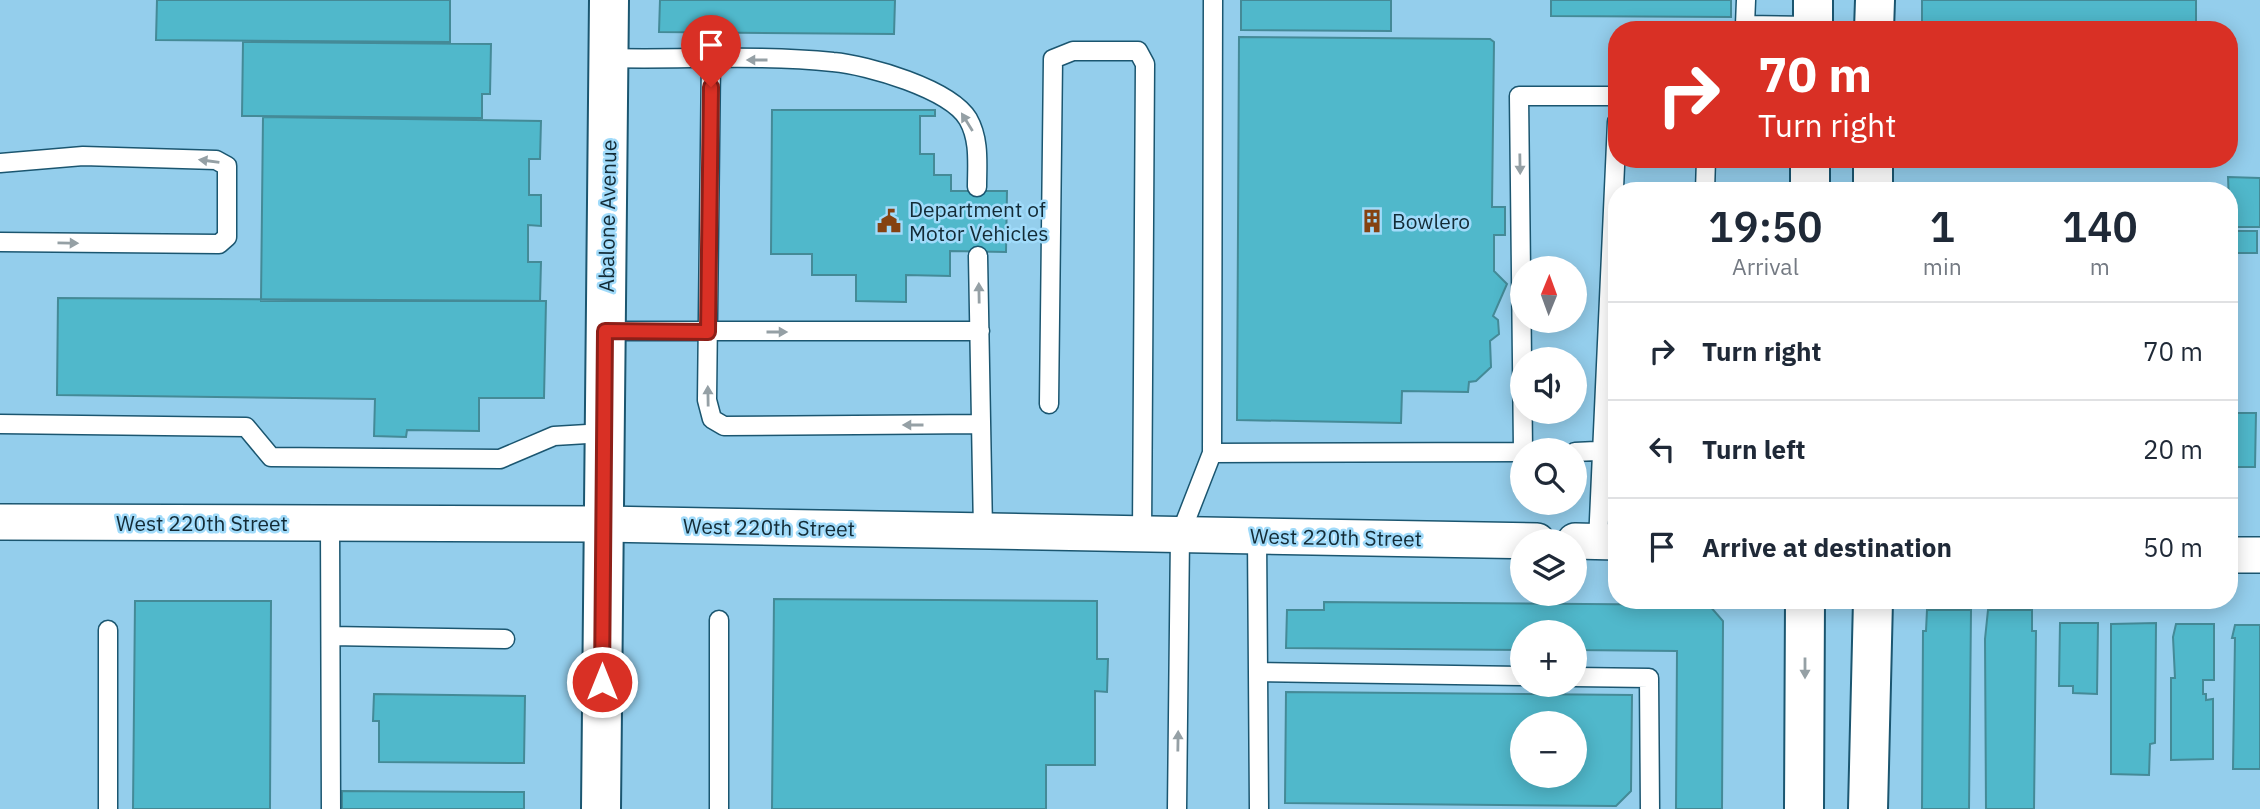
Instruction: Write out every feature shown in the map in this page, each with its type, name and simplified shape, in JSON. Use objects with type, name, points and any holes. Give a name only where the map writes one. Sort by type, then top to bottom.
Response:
[{"type":"street","name":"Abalone Avenue","points":[[601,809],[609,0]]},
{"type":"street","points":[[1874,21],[1875,0]]},
{"type":"street","name":"West 220th Street","points":[[0,522],[603,524],[1510,541]]},
{"type":"street","points":[[2238,555],[2260,555]]},
{"type":"street","points":[[1804,809],[1805,609]]},
{"type":"street","points":[[1868,809],[1873,609]]},
{"type":"lane","points":[[1177,809],[1180,534],[1212,453],[1213,0]]},
{"type":"lane","points":[[1745,21],[1746,0]]},
{"type":"lane","points":[[1790,21],[1813,19]]},
{"type":"lane","points":[[1049,404],[1053,59],[1073,51],[1138,51],[1145,64],[1142,534]]},
{"type":"lane","points":[[608,58],[835,62],[866,68],[950,100],[967,117],[976,137],[977,187]]},
{"type":"lane","points":[[711,60],[708,410],[712,419],[724,426],[981,424]]},
{"type":"lane","points":[[1523,438],[1519,96],[1608,96]]},
{"type":"lane","points":[[0,163],[83,156],[216,160],[227,166],[227,237],[219,244],[0,242]]},
{"type":"lane","points":[[978,256],[983,531]]},
{"type":"lane","points":[[605,331],[980,331]]},
{"type":"lane","points":[[0,424],[246,427],[271,457],[500,458],[554,436],[604,433]]},
{"type":"lane","points":[[1212,453],[1510,451]]},
{"type":"lane","points":[[1587,452],[1608,451]]},
{"type":"lane","points":[[1597,542],[1608,465]]},
{"type":"lane","points":[[330,524],[331,809]]},
{"type":"lane","points":[[1257,536],[1259,809]]},
{"type":"lane","points":[[719,620],[719,809]]},
{"type":"lane","points":[[108,630],[108,809]]},
{"type":"lane","points":[[331,636],[505,639]]},
{"type":"lane","points":[[1259,672],[1510,676]]},
{"type":"lane","points":[[1587,677],[1649,678],[1650,809]]},
{"type":"building","points":[[157,0],[450,0],[450,42],[156,40]]},
{"type":"building","points":[[660,0],[895,0],[894,34],[659,32]]},
{"type":"building","points":[[1241,0],[1391,0],[1391,31],[1241,30]]},
{"type":"building","points":[[1551,0],[1731,0],[1731,17],[1551,16]]},
{"type":"building","points":[[1922,0],[2196,0],[2196,21],[1922,21]]},
{"type":"building","name":"Bowlero","points":[[1239,37],[1490,39],[1494,42],[1492,207],[1505,207],[1505,235],[1494,235],[1494,271],[1507,284],[1493,316],[1498,320],[1499,334],[1490,341],[1491,367],[1476,381],[1469,382],[1468,392],[1402,391],[1401,423],[1237,420]]},
{"type":"building","points":[[243,42],[491,44],[490,94],[482,94],[482,118],[242,116]]},
{"type":"building","name":"Department of Motor Vehicles","points":[[772,110],[935,110],[935,116],[920,116],[920,154],[934,154],[934,175],[951,175],[951,191],[1007,191],[1006,252],[950,251],[950,276],[906,275],[906,302],[856,301],[856,275],[812,275],[812,254],[771,254]]},
{"type":"building","points":[[263,117],[541,121],[540,159],[529,159],[529,195],[541,195],[541,226],[528,225],[528,262],[541,262],[540,301],[261,301]]},
{"type":"building","points":[[2228,177],[2260,178],[2260,227],[2238,227],[2238,182],[2228,182]]},
{"type":"building","points":[[2238,231],[2257,231],[2257,253],[2238,253]]},
{"type":"building","points":[[58,298],[546,301],[544,398],[479,398],[479,431],[407,430],[406,437],[374,436],[375,399],[57,395]]},
{"type":"building","points":[[2238,413],[2256,413],[2255,467],[2238,467]]},
{"type":"building","points":[[774,599],[1097,601],[1097,659],[1108,659],[1107,692],[1095,691],[1095,765],[1046,765],[1046,809],[772,809]]},
{"type":"building","points":[[135,601],[271,601],[270,809],[133,809]]},
{"type":"building","points":[[1324,602],[1510,603],[1510,606],[1608,604],[1608,609],[1712,609],[1723,621],[1722,809],[1676,809],[1677,651],[1587,650],[1587,620],[1510,620],[1510,650],[1286,648],[1287,610],[1324,610]]},
{"type":"building","points":[[1927,610],[1971,610],[1969,809],[1922,809],[1923,631],[1926,631]]},
{"type":"building","points":[[1988,610],[2032,610],[2032,631],[2036,631],[2034,809],[1986,809],[1985,639]]},
{"type":"building","points":[[2060,623],[2098,623],[2097,694],[2073,693],[2073,686],[2059,686]]},
{"type":"building","points":[[2156,623],[2155,743],[2150,744],[2149,775],[2111,774],[2111,624]]},
{"type":"building","points":[[2176,624],[2214,624],[2214,680],[2203,680],[2206,700],[2213,699],[2213,759],[2171,760],[2171,678],[2175,678],[2173,637]]},
{"type":"building","points":[[2235,625],[2260,625],[2260,769],[2233,769],[2235,638],[2232,638]]},
{"type":"building","points":[[1286,692],[1510,694],[1510,697],[1632,695],[1631,791],[1616,806],[1285,803]]},
{"type":"building","points":[[374,694],[525,696],[524,763],[379,762],[379,721],[373,721]]},
{"type":"building","points":[[342,791],[524,792],[524,809],[342,809]]},
{"type":"place","name":"Department of Motor Vehicles","points":[[889,221]]},
{"type":"place","name":"Bowlero","points":[[1372,221]]},
{"type":"route","points":[[602,682],[605,331],[708,332],[711,87]]}]
